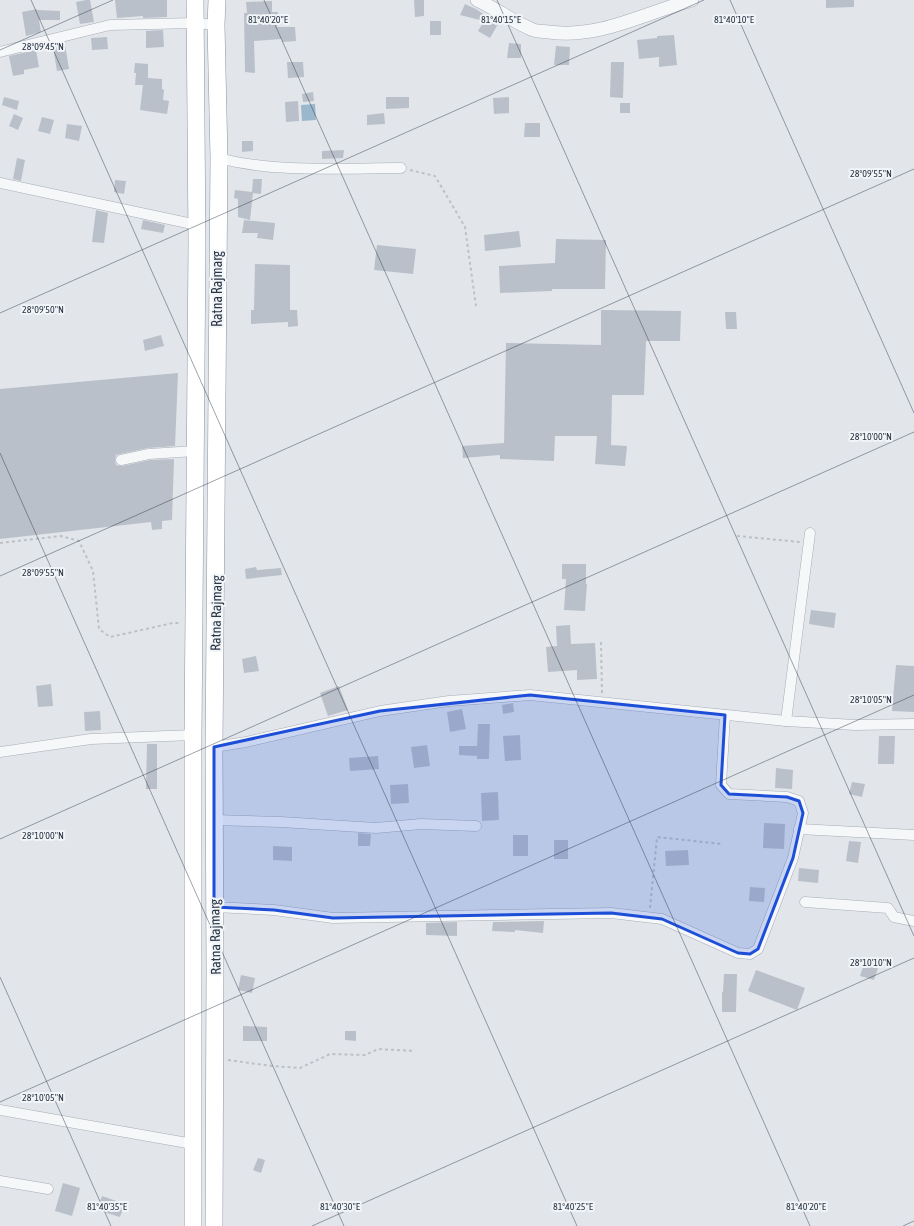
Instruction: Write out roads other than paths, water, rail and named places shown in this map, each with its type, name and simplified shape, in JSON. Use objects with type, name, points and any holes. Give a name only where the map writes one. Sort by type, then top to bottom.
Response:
[{"type":"highway","name":"Ratna Rajmarg","points":[[193,1226],[193,736],[197,225],[195,0]]},
{"type":"highway","name":"Ratna Rajmarg","points":[[214,1226],[214,747],[219,158],[216,25],[217,0]]},
{"type":"street","points":[[477,0],[532,30],[565,34],[591,31],[646,16],[692,0]]},
{"type":"street","points":[[0,52],[110,25],[195,22],[216,25]]},
{"type":"street","points":[[219,158],[235,162],[296,168],[401,168]]},
{"type":"street","points":[[0,183],[197,225]]},
{"type":"street","points":[[120,460],[150,454],[195,451]]},
{"type":"street","points":[[786,721],[810,538]]},
{"type":"street","points":[[214,747],[246,742],[380,711],[449,701],[530,695],[786,721],[855,725],[914,724]]},
{"type":"street","points":[[214,907],[274,910],[333,918],[611,913],[662,919],[738,953],[750,954],[758,949],[793,858],[803,813],[799,801],[787,797],[729,794],[721,785],[725,715]]},
{"type":"street","points":[[0,752],[91,739],[193,736]]},
{"type":"street","points":[[214,820],[281,822],[376,828],[421,824],[476,826]]},
{"type":"street","points":[[799,829],[914,835]]},
{"type":"street","points":[[805,902],[888,908],[894,917],[914,921]]},
{"type":"street","points":[[0,1110],[193,1144]]},
{"type":"street","points":[[0,1181],[48,1189]]},
{"type":"water","points":[[315,104],[316,120],[302,121],[301,105]]}]
